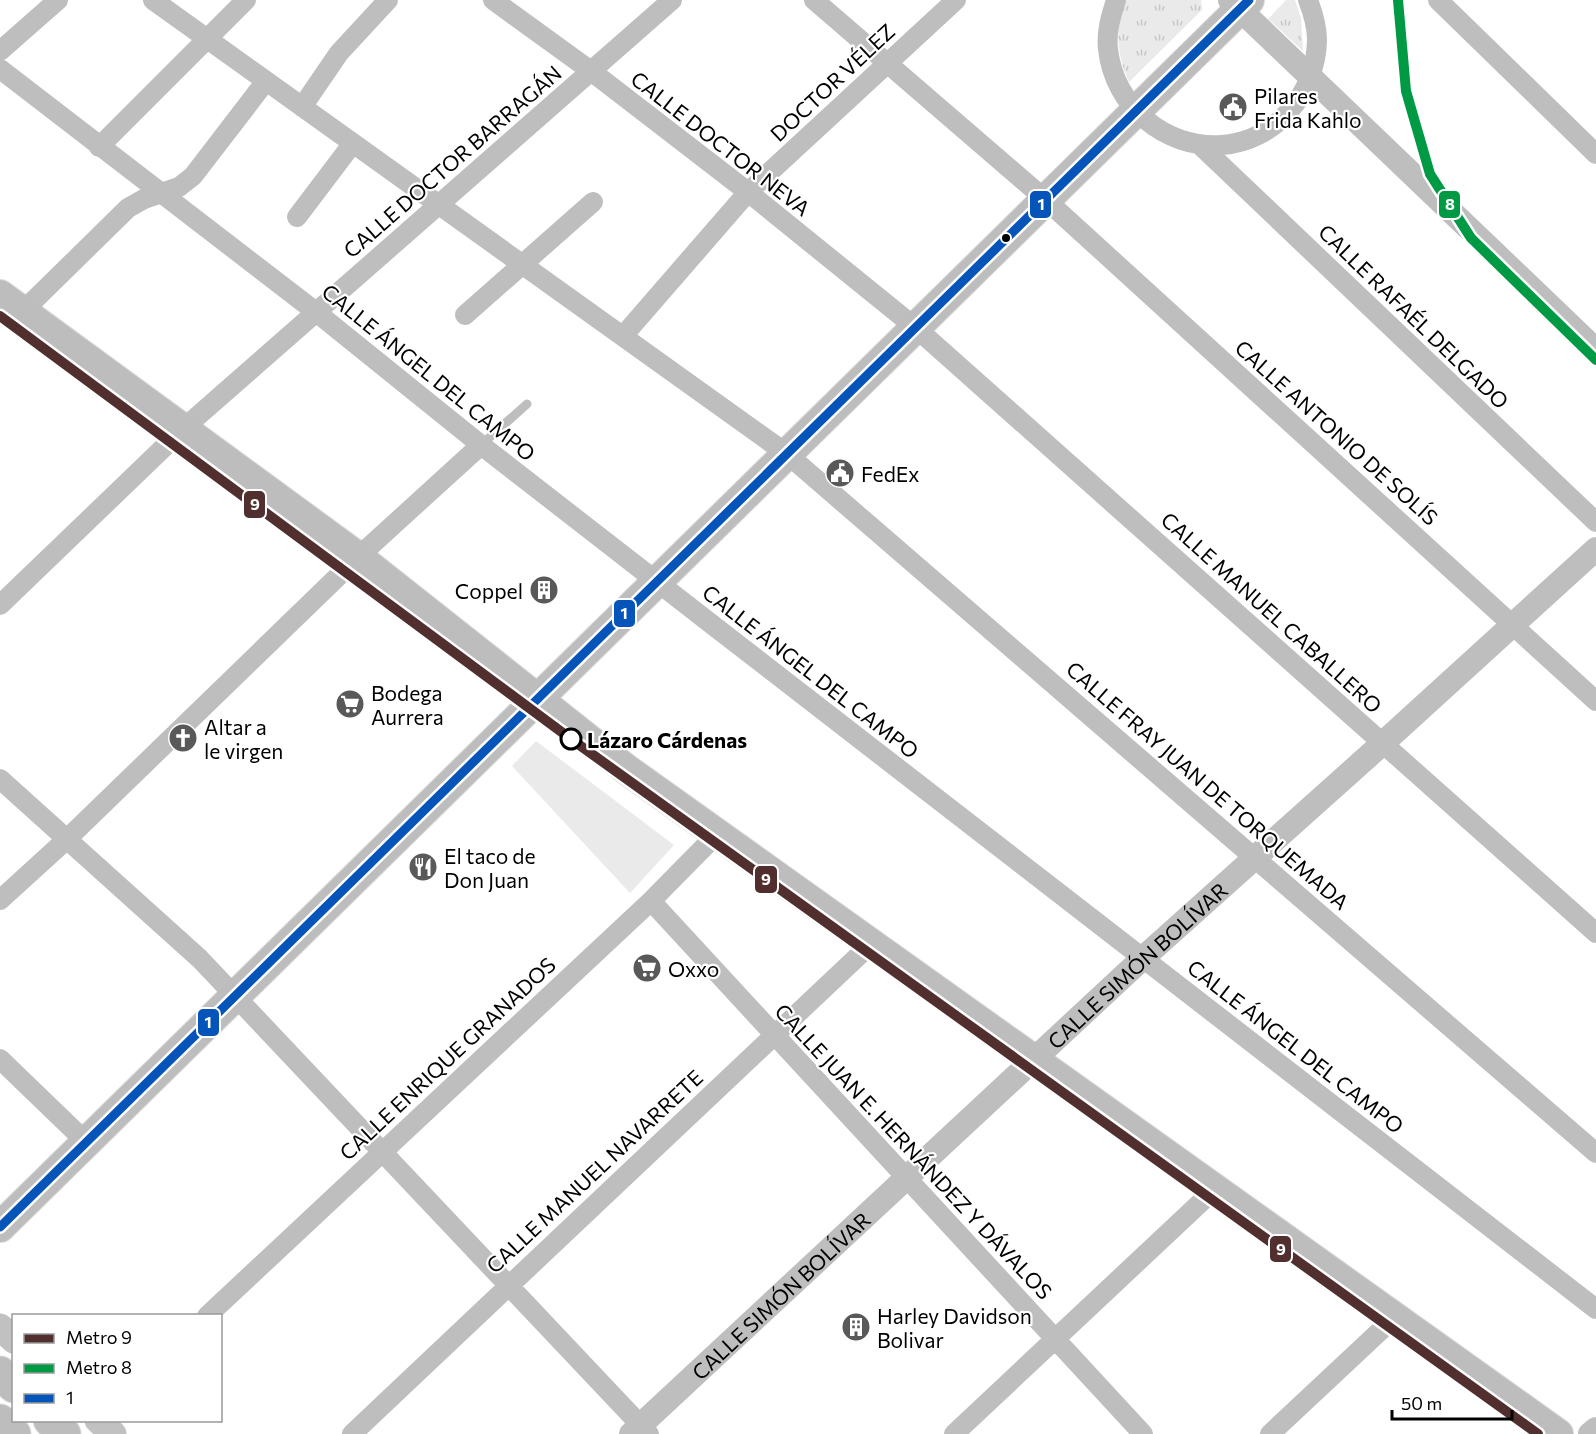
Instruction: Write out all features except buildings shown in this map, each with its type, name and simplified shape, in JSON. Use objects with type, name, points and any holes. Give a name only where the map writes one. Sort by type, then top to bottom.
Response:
[{"type":"highway","points":[[0,1373],[12,1384]]},
{"type":"highway","points":[[0,1421],[14,1434]]},
{"type":"highway","points":[[52,1422],[64,1434]]},
{"type":"main road","points":[[0,1227],[1136,112],[1240,3]]},
{"type":"main road","points":[[11,304],[358,557],[626,769],[1558,1434]]},
{"type":"main road","points":[[0,1327],[12,1338]]},
{"type":"main road","points":[[100,1422],[113,1434]]},
{"type":"street","points":[[0,51],[58,0]]},
{"type":"street","name":"CALLE FRAY JUAN DE TORQUEMADA","points":[[153,0],[787,454],[1596,1153]]},
{"type":"street","points":[[99,147],[246,0]]},
{"type":"street","points":[[302,107],[339,53],[388,0]]},
{"type":"street","name":"CALLE DOCTOR NEVA","points":[[493,0],[591,71],[748,192],[916,328]]},
{"type":"street","name":"CALLE DOCTOR BARRAGÁN","points":[[0,605],[184,428],[672,0]]},
{"type":"street","name":"CALLE ANTONIO DE SOLÍS","points":[[814,0],[1046,200],[1596,700]]},
{"type":"street","name":"DOCTOR VÉLEZ","points":[[623,336],[748,192],[956,0]]},
{"type":"street","points":[[1116,0],[1109,22],[1108,49],[1113,74],[1125,98],[1136,112],[1154,127],[1168,135],[1200,145],[1223,145],[1245,140],[1267,131],[1300,99],[1311,77],[1316,58],[1315,18],[1308,0]]},
{"type":"street","points":[[1438,0],[1596,154]]},
{"type":"street","points":[[1240,3],[1311,77],[1596,350]]},
{"type":"street","name":"CALLE ÁNGEL DEL CAMPO","points":[[0,69],[316,312],[481,445],[657,582],[1596,1309]]},
{"type":"street","points":[[11,304],[128,208],[144,199],[179,187],[192,176],[266,81]]},
{"type":"street","points":[[297,217],[352,143]]},
{"type":"street","name":"CALLE RAFAÉL DELGADO","points":[[1200,145],[1596,522]]},
{"type":"street","points":[[465,315],[593,202]]},
{"type":"street","name":"CALLE MANUEL CABALLERO","points":[[916,328],[1596,933]]},
{"type":"street","points":[[0,900],[67,839],[358,557],[481,445]]},
{"type":"street","name":"CALLE SIMÓN BOLÍVAR","points":[[640,1431],[1143,958],[1596,549]]},
{"type":"street","points":[[0,778],[200,959],[236,995],[508,1285],[640,1431]]},
{"type":"street","name":"CALLE ENRIQUE GRANADOS","points":[[209,1314],[382,1150],[651,902],[717,834]]},
{"type":"street","name":"CALLE JUAN E. HERNÁNDEZ Y DÁVALOS","points":[[651,902],[1143,1434]]},
{"type":"street","name":"CALLE MANUEL NAVARRETE","points":[[352,1434],[871,944]]},
{"type":"street","points":[[0,1059],[86,1142]]},
{"type":"street","points":[[954,1434],[1215,1189]]},
{"type":"street","points":[[1270,1434],[1395,1317]]},
{"type":"street","points":[[1590,1434],[1596,1429]]},
{"type":"lane","points":[[481,445],[527,404]]},
{"type":"green space","points":[[1126,0],[1201,0],[1202,10],[1129,82],[1118,41],[1122,10]]},
{"type":"green space","points":[[1286,0],[1295,0],[1301,18],[1303,51],[1268,19]]},
{"type":"green space","name":"Lázaro Cárdenas","points":[[536,741],[674,845],[630,893],[512,766]]},
{"type":"metro line","name":"8","points":[[1398,0],[1406,91],[1430,174],[1471,238],[1596,360]]},
{"type":"metro line","name":"9","points":[[0,316],[571,739],[1538,1434]]},
{"type":"transit line","name":"1","points":[[0,1227],[1249,0]]},
{"type":"place","name":"Pilares Frida Kahlo","points":[[1233,107]]},
{"type":"place","name":"FedEx","points":[[840,473]]},
{"type":"place","name":"Coppel","points":[[544,590]]},
{"type":"place","name":"Bodega Aurrera","points":[[350,704]]},
{"type":"place","name":"Altar a le virgen","points":[[183,738]]},
{"type":"place","name":"Lázaro Cárdenas","points":[[571,739]]},
{"type":"place","name":"El taco de Don Juan","points":[[423,867]]},
{"type":"place","name":"Oxxo","points":[[647,968]]},
{"type":"place","name":"Harley Davidson Bolivar","points":[[856,1327]]}]
